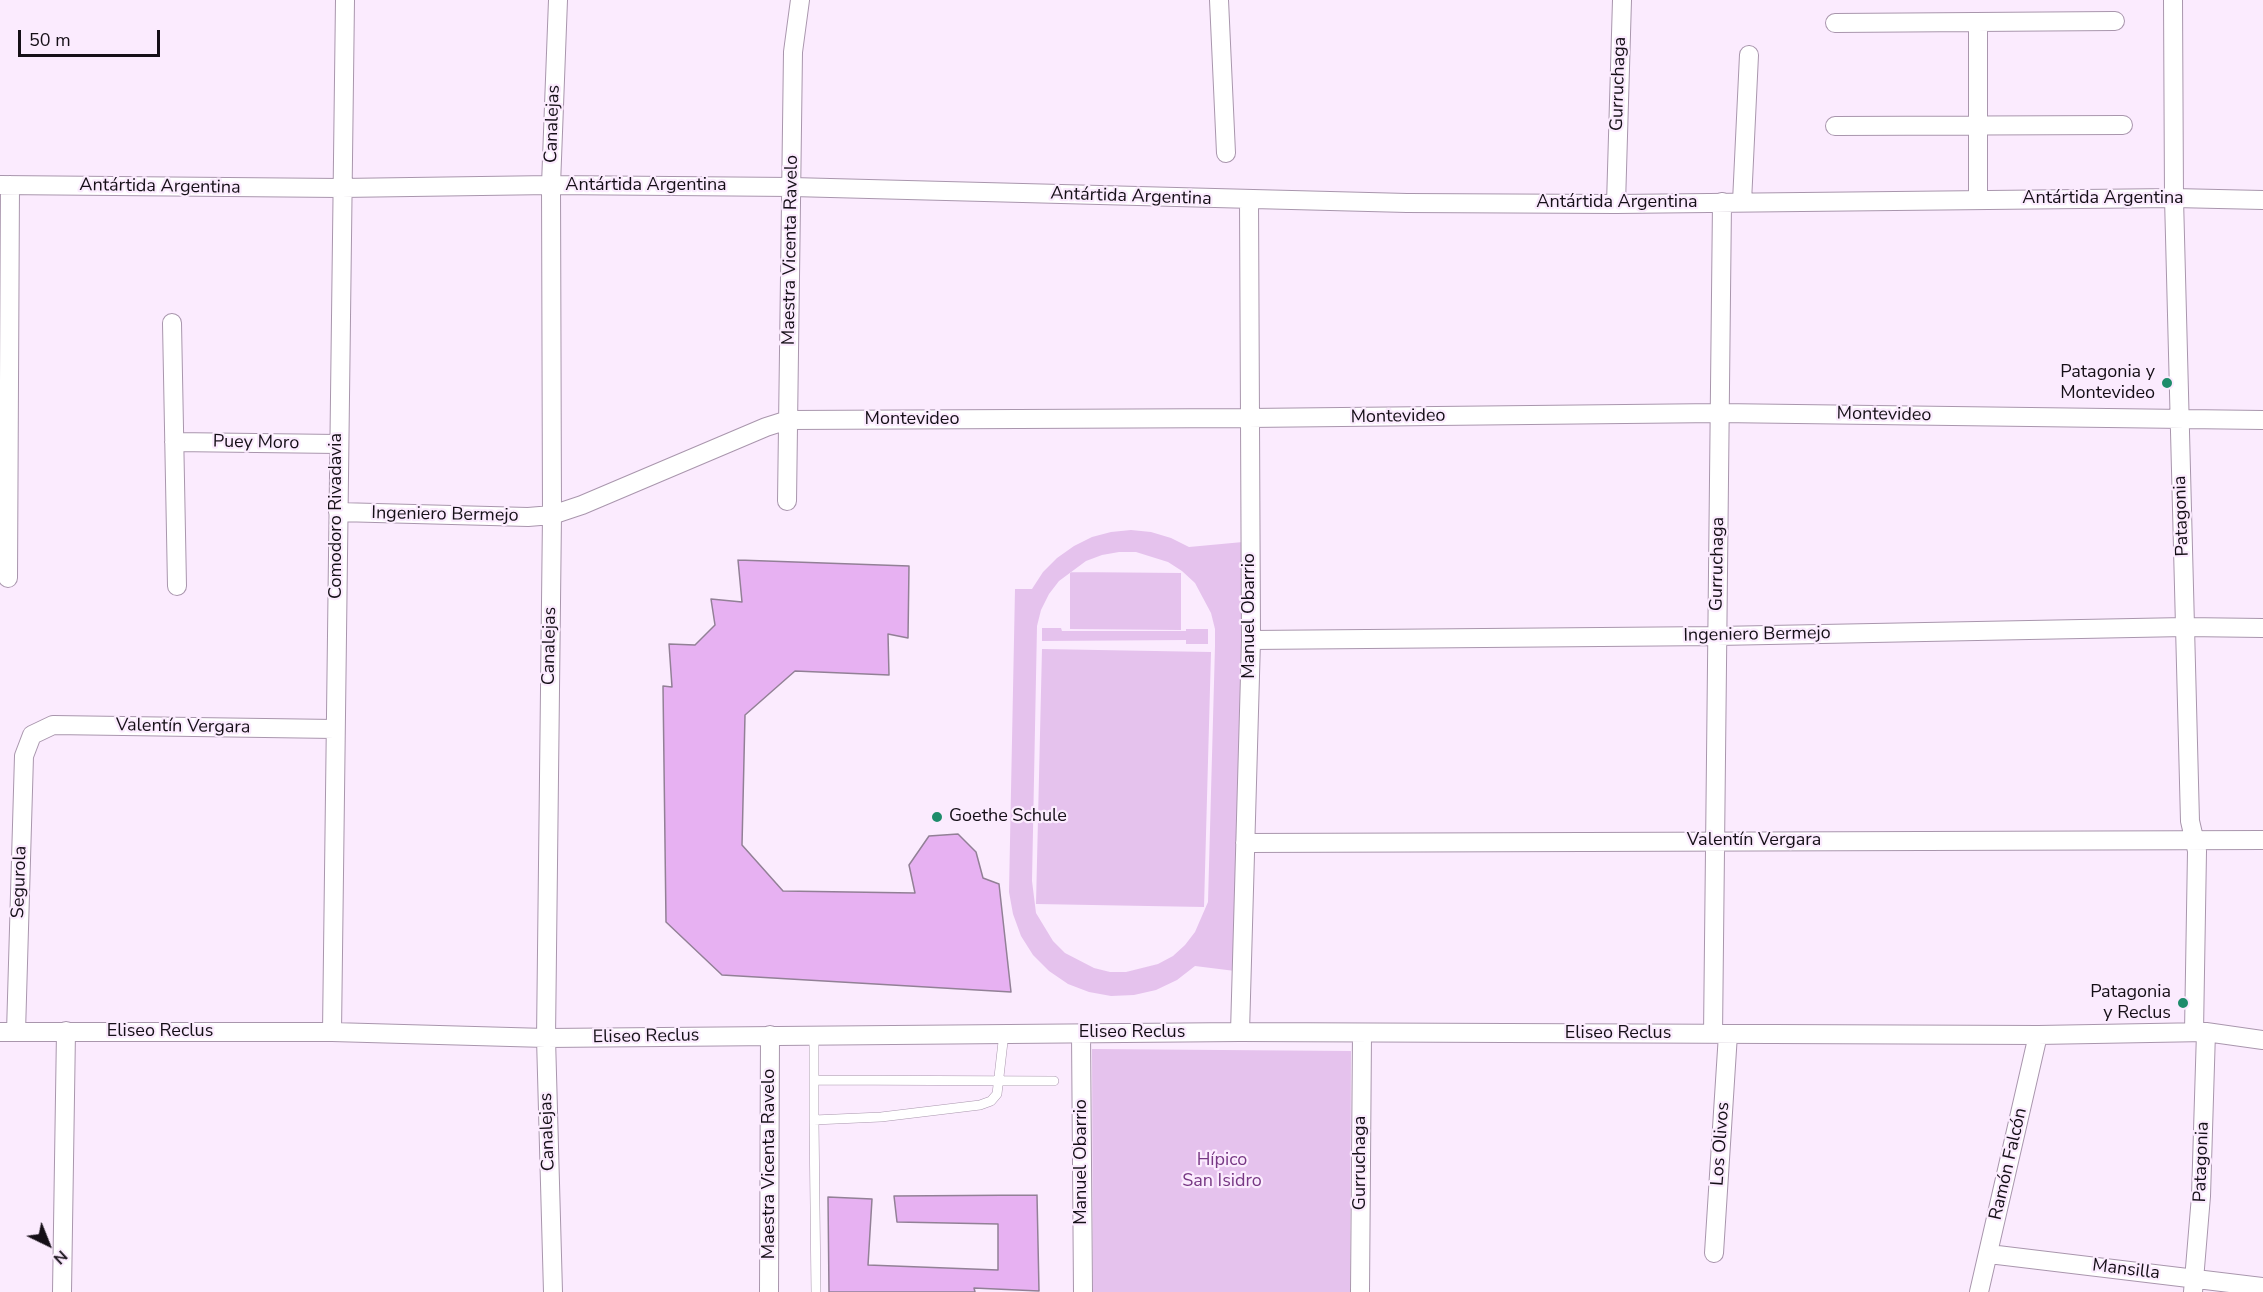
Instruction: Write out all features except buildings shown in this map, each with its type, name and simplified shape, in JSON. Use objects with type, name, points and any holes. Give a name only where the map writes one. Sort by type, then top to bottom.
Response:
[{"type":"street","name":"Comodoro Rivadavia","points":[[332,1032],[345,0]]},
{"type":"street","name":"Canalejas","points":[[553,1292],[546,1038],[552,515],[551,185],[558,0]]},
{"type":"street","name":"Maestra Vicenta Ravelo","points":[[787,501],[793,52],[800,0]]},
{"type":"street","points":[[1219,0],[1226,153]]},
{"type":"street","name":"Gurruchaga","points":[[1616,204],[1622,0]]},
{"type":"street","name":"Patagonia","points":[[2173,0],[2174,198],[2190,821],[2197,851],[2200,1032],[2201,1196],[2194,1285]]},
{"type":"street","points":[[1834,23],[2115,21]]},
{"type":"street","points":[[1978,22],[1978,200]]},
{"type":"street","points":[[1742,202],[1749,55]]},
{"type":"street","points":[[1835,126],[2123,125]]},
{"type":"street","name":"Antártida Argentina","points":[[5,185],[341,188],[551,185],[792,187],[1249,200],[1616,204],[2174,198],[2263,200]]},
{"type":"street","points":[[5,185],[8,578]]},
{"type":"street","name":"Manuel Obarrio","points":[[1240,1032],[1251,640],[1248,418],[1249,200]]},
{"type":"street","name":"Gurruchaga","points":[[1720,1034],[1715,841],[1722,202]]},
{"type":"street","points":[[172,324],[177,586]]},
{"type":"street","name":"Montevideo","points":[[552,515],[582,505],[766,427],[788,420],[1719,413],[2263,420]]},
{"type":"street","name":"Puey Moro","points":[[174,442],[338,444]]},
{"type":"street","name":"Ingeniero Bermejo","points":[[338,512],[528,517],[552,515]]},
{"type":"street","name":"Ingeniero Bermejo","points":[[1251,640],[1717,636],[2185,627],[2263,628]]},
{"type":"street","name":"Valentín Vergara","points":[[32,735],[52,725],[336,729]]},
{"type":"street","name":"Segurola","points":[[8,1032],[24,756],[32,735]]},
{"type":"street","name":"Valentín Vergara","points":[[1245,843],[2263,840]]},
{"type":"street","points":[[62,1292],[66,1031]]},
{"type":"street","name":"Eliseo Reclus","points":[[8,1032],[332,1032],[546,1038],[1240,1032],[2038,1035],[2200,1032],[2263,1040]]},
{"type":"street","name":"Manuel Obarrio","points":[[1081,1033],[1083,1292]]},
{"type":"street","name":"Gurruchaga","points":[[1360,1292],[1362,1034]]},
{"type":"street","name":"Los Olivos","points":[[1714,1253],[1720,1034]]},
{"type":"street","name":"Maestra Vicenta Ravelo","points":[[769,1292],[770,1035]]},
{"type":"street","name":"Ramón Falcón","points":[[1978,1292],[1989,1254],[2038,1035]]},
{"type":"street","name":"Mansilla","points":[[1989,1254],[2194,1285],[2263,1287]]},
{"type":"lane","points":[[814,1120],[881,1117],[980,1105],[991,1101],[997,1094],[1004,1034]]},
{"type":"lane","points":[[814,1035],[816,1292]]},
{"type":"lane","points":[[814,1080],[1054,1081]]},
{"type":"green space","points":[[1131,530],[1151,532],[1189,547],[1243,542],[1235,971],[1195,966],[1177,980],[1156,990],[1134,995],[1111,996],[1089,992],[1068,984],[1049,971],[1033,955],[1021,936],[1013,914],[1009,892],[1015,589],[1032,589],[1043,572],[1057,558],[1092,537]],"holes":[[[1136,552],[1168,562],[1195,583],[1211,613],[1215,629],[1208,902],[1195,932],[1173,956],[1158,964],[1126,972],[1110,972],[1094,968],[1065,953],[1053,941],[1036,913],[1032,881],[1037,626],[1041,610],[1059,581],[1086,561],[1102,555]]]},
{"type":"green space","points":[[1070,572],[1181,573],[1181,630],[1070,629]]},
{"type":"green space","points":[[1042,628],[1061,628],[1062,631],[1208,629],[1208,644],[1186,644],[1186,640],[1042,641]]},
{"type":"green space","points":[[1042,649],[1211,652],[1204,907],[1036,904]]},
{"type":"green space","name":"Hípico San Isidro","points":[[1092,1049],[1351,1051],[1350,1292],[1093,1292]]},
{"type":"place","name":"Patagonia y Montevideo","points":[[2167,383]]},
{"type":"place","name":"Goethe Schule","points":[[937,817]]},
{"type":"place","name":"Patagonia y Reclus","points":[[2183,1003]]}]
